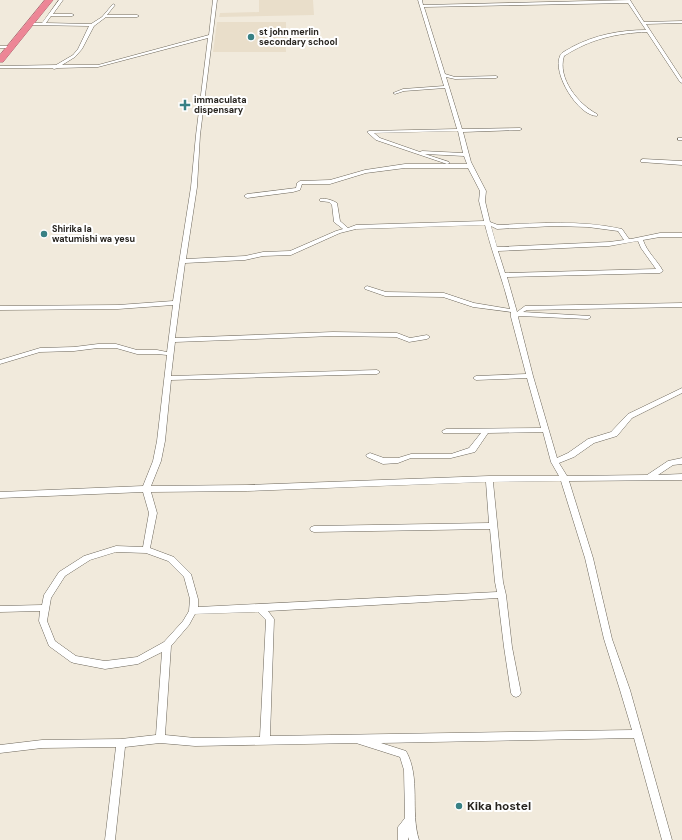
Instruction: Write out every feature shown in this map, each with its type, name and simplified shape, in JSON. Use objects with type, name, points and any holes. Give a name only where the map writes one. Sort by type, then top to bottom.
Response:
[{"type":"highway","points":[[0,60],[49,0]]},
{"type":"street","points":[[42,24],[60,0]]},
{"type":"street","points":[[146,550],[153,513],[146,489],[157,461],[161,441],[176,303],[194,187],[198,135],[215,0]]},
{"type":"street","points":[[667,840],[608,639],[588,558],[564,477],[555,462],[530,376],[515,314],[494,249],[489,223],[482,201],[483,190],[469,166],[460,130],[421,3],[628,1],[682,82]]},
{"type":"street","points":[[54,68],[74,56],[80,49],[92,25],[104,16],[113,5]]},
{"type":"street","points":[[49,15],[72,15]]},
{"type":"street","points":[[104,16],[137,16]]},
{"type":"street","points":[[643,23],[682,22]]},
{"type":"street","points":[[29,24],[92,25]]},
{"type":"street","points":[[595,115],[584,110],[573,97],[560,66],[562,55],[580,43],[592,38],[629,31],[647,31]]},
{"type":"street","points":[[0,68],[98,66],[211,36]]},
{"type":"street","points":[[0,47],[11,47]]},
{"type":"street","points":[[442,75],[455,78],[496,77]]},
{"type":"street","points":[[395,93],[403,90],[446,87]]},
{"type":"street","points":[[455,165],[438,161],[418,152],[378,139],[368,132],[520,129]]},
{"type":"street","points":[[418,152],[446,152],[466,155]]},
{"type":"street","points":[[643,161],[682,163]]},
{"type":"street","points":[[247,196],[298,189],[300,183],[330,182],[376,170],[405,166],[469,166]]},
{"type":"street","points":[[322,200],[335,204],[337,222],[346,229]]},
{"type":"street","points":[[182,261],[244,258],[264,254],[291,253],[346,229],[368,226],[489,223],[498,227],[554,224],[601,226],[620,230],[629,241]]},
{"type":"street","points":[[494,249],[609,244],[640,240],[660,235],[682,235]]},
{"type":"street","points":[[503,275],[660,270],[640,240]]},
{"type":"street","points":[[367,288],[385,294],[444,295],[474,305],[515,314],[588,316]]},
{"type":"street","points":[[0,308],[118,307],[176,303]]},
{"type":"street","points":[[515,314],[525,308],[682,305]]},
{"type":"street","points":[[172,340],[333,334],[397,335],[409,340],[426,337]]},
{"type":"street","points":[[0,362],[40,350],[74,349],[112,345],[142,353],[157,352],[171,354]]},
{"type":"street","points":[[168,378],[377,372]]},
{"type":"street","points":[[476,378],[530,376]]},
{"type":"street","points":[[555,462],[571,455],[591,441],[614,434],[630,416],[682,390]]},
{"type":"street","points":[[446,431],[546,430]]},
{"type":"street","points":[[370,455],[383,461],[398,460],[411,456],[451,456],[472,450],[486,431]]},
{"type":"street","points":[[648,477],[672,462],[682,461]]},
{"type":"street","points":[[1,496],[146,489],[247,488],[489,479],[564,477],[682,477]]},
{"type":"street","points":[[489,479],[499,582],[516,694]]},
{"type":"street","points":[[314,529],[493,526]]},
{"type":"street","points":[[116,549],[146,550],[171,559],[188,576],[194,599],[193,611],[186,623],[167,645],[138,660],[105,665],[74,659],[52,643],[43,621],[45,608],[47,597],[62,574],[87,558],[116,549]]},
{"type":"street","points":[[193,611],[278,608],[502,595]]},
{"type":"street","points":[[0,609],[45,608]]},
{"type":"street","points":[[260,608],[270,619]]},
{"type":"street","points":[[265,741],[270,619],[278,608]]},
{"type":"street","points":[[160,739],[167,645]]},
{"type":"street","points":[[0,749],[42,744],[121,743],[160,739],[195,742],[637,734]]},
{"type":"street","points":[[354,738],[403,754],[407,758],[409,768],[409,820],[414,840]]},
{"type":"street","points":[[110,840],[121,743]]},
{"type":"street","points":[[403,840],[403,827],[409,820]]},
{"type":"shaded area","points":[[259,0],[313,0],[314,15],[219,17],[220,13],[259,12]]},
{"type":"shaded area","name":"st john merlin secondary school","points":[[217,22],[286,22],[286,52],[213,52]]},
{"type":"place","name":"st john merlin secondary school","points":[[251,37]]},
{"type":"place","name":"immaculata dispensary","points":[[185,105]]},
{"type":"place","name":"Shirika la watumishi wa yesu","points":[[44,234]]},
{"type":"place","name":"Kika hostel","points":[[459,806]]}]
